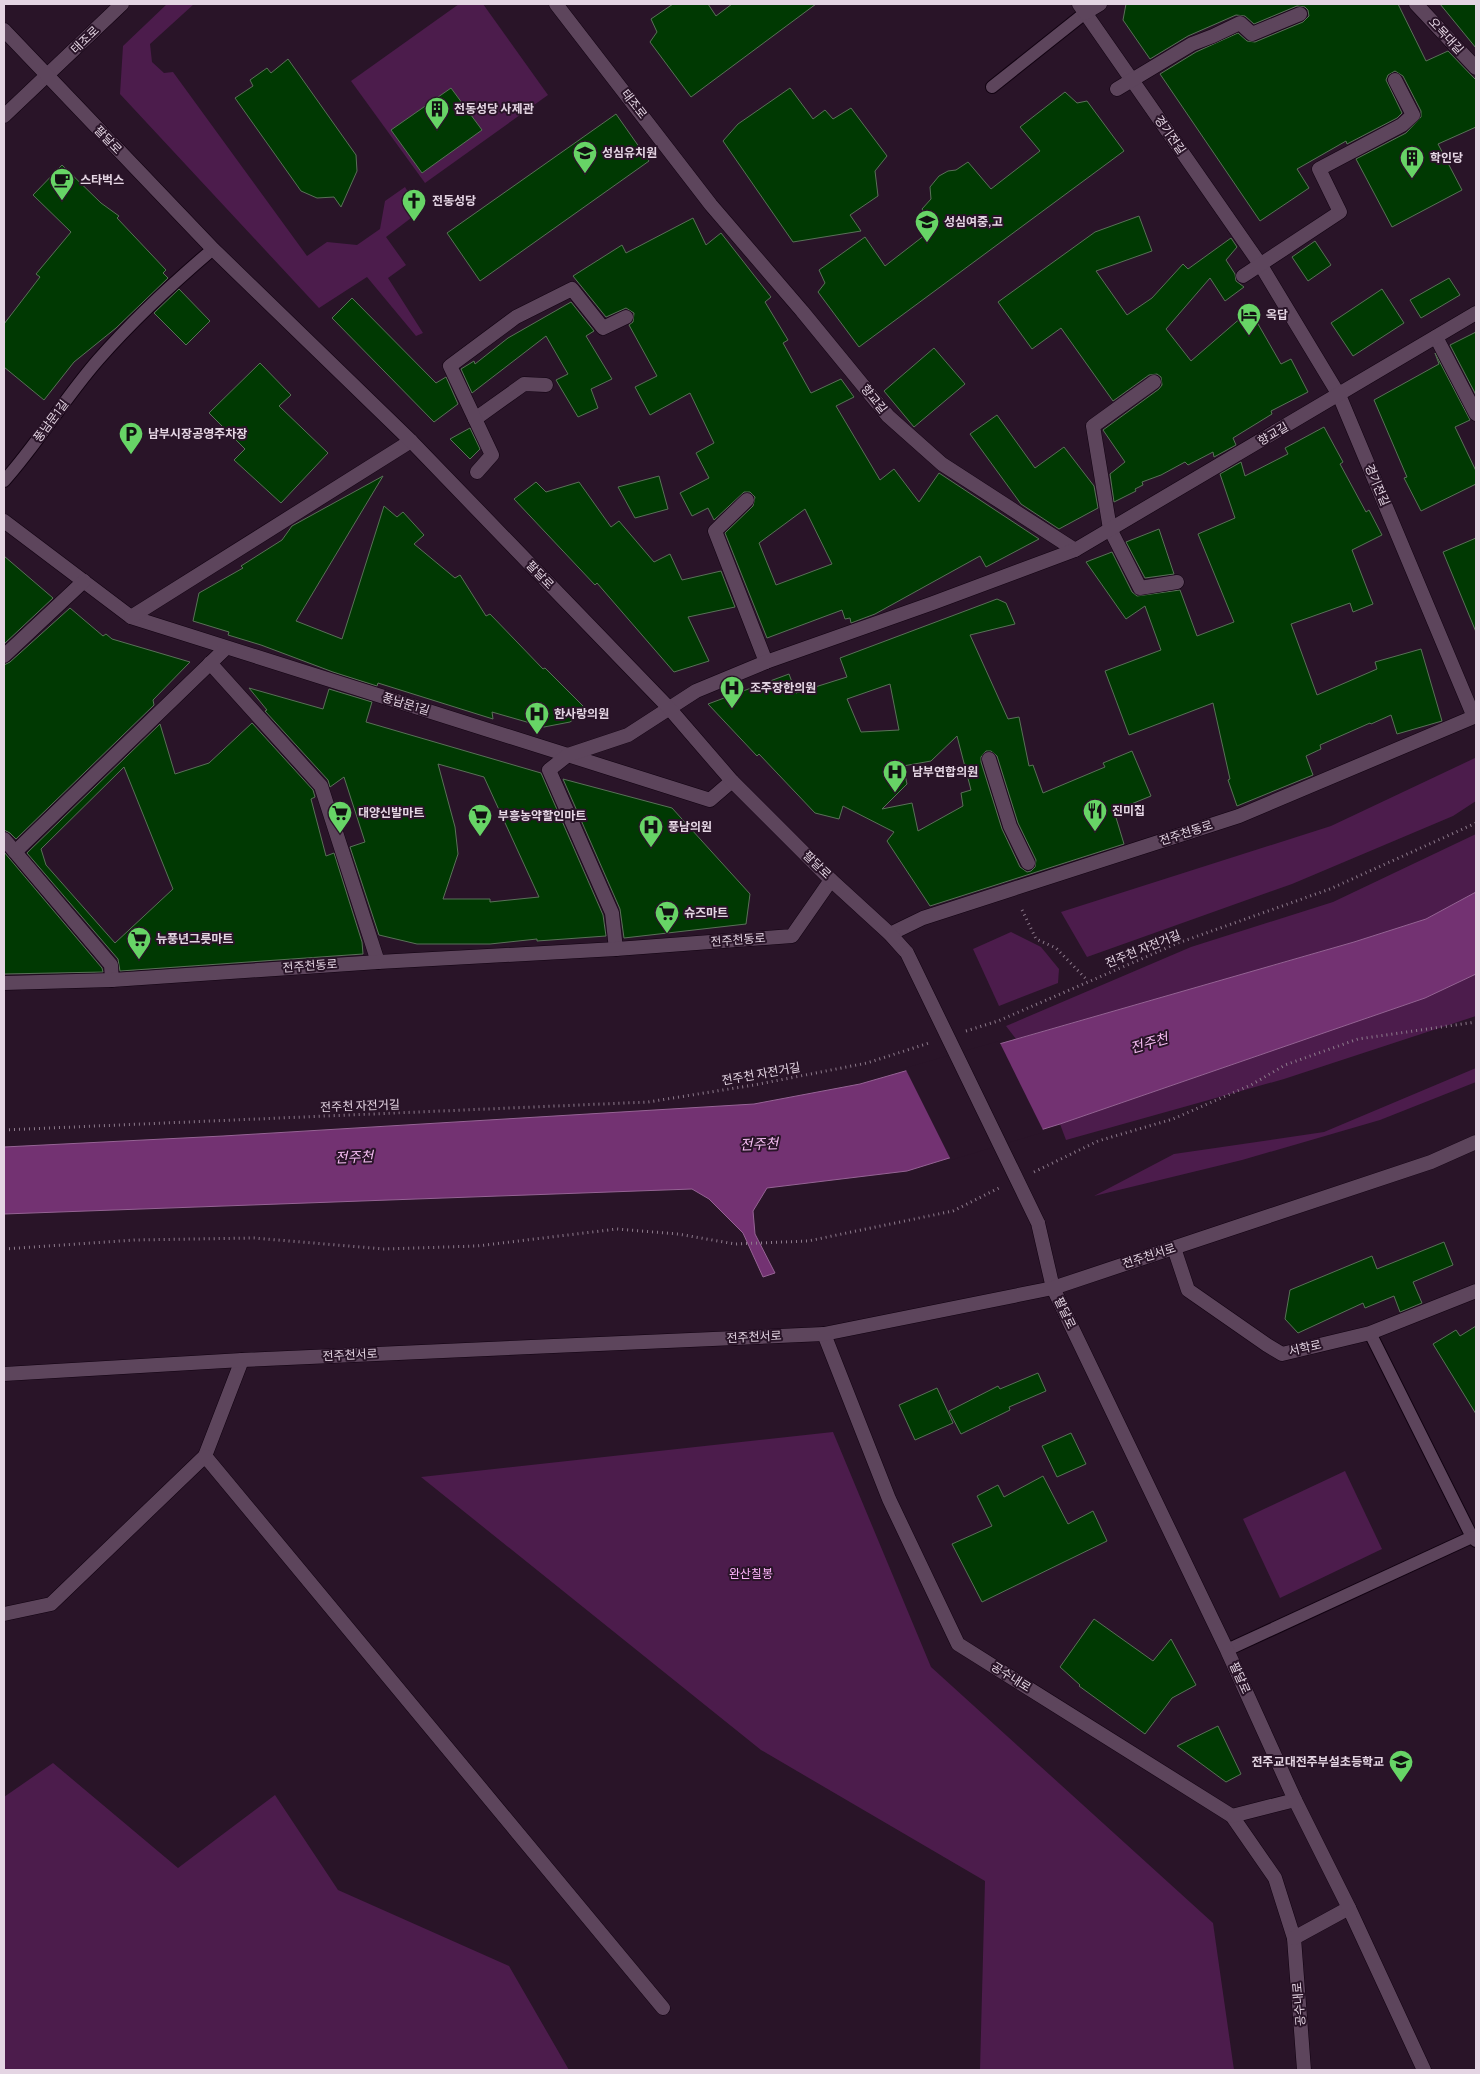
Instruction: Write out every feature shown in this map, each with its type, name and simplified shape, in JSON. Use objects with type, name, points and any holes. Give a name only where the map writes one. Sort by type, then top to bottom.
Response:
[{"type":"street","name":"태조로","points":[[4,116],[122,4]]},
{"type":"street","name":"태조로","points":[[556,4],[711,205]]},
{"type":"street","points":[[1082,8],[1100,4]]},
{"type":"street","name":"오목대길","points":[[1416,4],[1476,68]]},
{"type":"street","name":"경기전길","points":[[1082,8],[1260,264],[1340,395],[1475,716]]},
{"type":"street","points":[[1117,89],[1192,44],[1240,23],[1252,34],[1300,14]]},
{"type":"street","name":"팔달로","points":[[4,30],[213,249],[412,441],[669,708],[732,782],[831,880],[890,934],[907,953],[1038,1223],[1053,1288],[1227,1650],[1296,1800],[1350,1908],[1424,2070]]},
{"type":"street","points":[[1242,276],[1340,212],[1320,169],[1402,125],[1413,115],[1395,80]]},
{"type":"street","name":"향교길","points":[[711,205],[802,310],[888,416],[942,464],[1075,550]]},
{"type":"street","points":[[477,472],[492,455],[450,366],[516,317],[572,289],[603,328],[626,317]]},
{"type":"street","name":"향교길","points":[[669,708],[696,691],[766,662],[1075,550],[1476,313]]},
{"type":"street","points":[[1436,337],[1476,414]]},
{"type":"street","points":[[1154,382],[1093,426],[1110,529],[1140,588],[1177,582]]},
{"type":"street","points":[[475,419],[524,384],[546,385]]},
{"type":"street","points":[[130,617],[412,441]]},
{"type":"street","points":[[747,500],[715,531],[766,662]]},
{"type":"street","name":"풍남문1길","points":[[4,521],[130,617],[710,800],[732,782]]},
{"type":"street","points":[[4,656],[84,581]]},
{"type":"street","points":[[15,852],[226,648]]},
{"type":"street","points":[[210,663],[321,786],[378,962]]},
{"type":"street","points":[[616,949],[612,913],[549,770],[568,755],[628,735],[669,708]]},
{"type":"street","name":"전주천동로","points":[[890,934],[923,918],[1239,816],[1475,716]]},
{"type":"street","points":[[989,759],[1010,826],[1028,863]]},
{"type":"street","points":[[4,839],[111,965],[112,980]]},
{"type":"street","name":"전주천동로","points":[[4,983],[112,980],[378,962],[616,949],[792,936],[831,880]]},
{"type":"street","name":"전주천서로","points":[[4,1374],[242,1360],[824,1334],[1053,1288],[1431,1162],[1476,1142]]},
{"type":"street","name":"서학로","points":[[1174,1248],[1188,1290],[1282,1354],[1370,1333],[1476,1291]]},
{"type":"street","name":"공수내로","points":[[824,1334],[890,1499],[958,1644],[1232,1816],[1275,1878],[1294,1938],[1304,2070]]},
{"type":"street","points":[[4,1614],[51,1604],[205,1456],[242,1360]]},
{"type":"street","points":[[205,1456],[663,2008]]},
{"type":"street","points":[[1232,1816],[1296,1800]]},
{"type":"street","points":[[1294,1938],[1350,1908]]},
{"type":"lane","points":[[992,87],[1082,8]]},
{"type":"lane","name":"풍남문1길","points":[[4,481],[22,461],[50,421],[97,361],[177,279],[213,249]]},
{"type":"lane","points":[[1227,1650],[1474,1539],[1370,1333]]},
{"type":"path","name":"전주천 자전거길","points":[[961,1033],[998,1021],[1178,943],[1330,889],[1476,823]]},
{"type":"path","points":[[1022,910],[1036,939],[1056,948],[1088,981]]},
{"type":"path","points":[[1030,1174],[1098,1141],[1173,1119],[1251,1085],[1285,1064],[1358,1038],[1476,1022]]},
{"type":"path","name":"전주천 자전거길","points":[[4,1130],[648,1102],[754,1086],[868,1063],[933,1042]]},
{"type":"path","points":[[4,1249],[135,1240],[254,1238],[384,1248],[477,1246],[617,1229],[678,1234],[735,1244],[808,1242],[953,1211],[1004,1186]]},
{"type":"green space","points":[[167,4],[194,4],[150,44],[152,62],[164,73],[173,72],[307,256],[327,242],[357,245],[380,229],[385,201],[405,187],[418,209],[415,215],[386,237],[406,265],[388,278],[423,333],[416,336],[367,277],[319,308],[120,94],[123,46]]},
{"type":"green space","points":[[459,4],[483,4],[548,95],[425,183],[351,81]]},
{"type":"green space","points":[[1475,758],[1476,801],[1453,816],[1292,884],[1087,957],[1061,912],[1331,826]]},
{"type":"green space","points":[[1476,834],[1476,892],[1426,919],[1354,942],[1016,1039],[1006,1026],[1191,947],[1333,902]]},
{"type":"green space","points":[[1011,932],[1041,947],[1059,969],[1058,983],[999,1006],[973,949]]},
{"type":"green space","points":[[1476,974],[1476,1016],[1284,1079],[1066,1140],[1060,1124],[1425,998]]},
{"type":"green space","points":[[1476,1068],[1476,1082],[1380,1120],[1242,1160],[1094,1196],[1174,1154],[1324,1132]]},
{"type":"green space","name":"완산칠봉","points":[[833,1432],[931,1667],[1213,1923],[1234,2070],[980,2070],[985,1881],[761,1750],[421,1477]]},
{"type":"green space","points":[[1345,1471],[1382,1549],[1280,1598],[1243,1519]]},
{"type":"green space","points":[[53,1763],[178,1868],[275,1795],[338,1890],[509,1966],[569,2070],[4,2070],[4,1797]]},
{"type":"water","name":"전주천","points":[[1476,892],[1476,974],[1425,998],[1060,1124],[907,1171],[767,1188],[753,1211],[755,1234],[775,1273],[763,1277],[743,1233],[709,1199],[692,1189],[4,1214],[4,1147],[223,1136],[754,1104],[860,1084],[1354,942],[1426,919]]},
{"type":"pier","points":[[999,1041],[1044,1132],[951,1160],[905,1068]]},
{"type":"building","points":[[673,4],[708,4],[716,16],[732,4],[816,4],[691,97],[650,42],[657,32],[651,19]]},
{"type":"building","points":[[1126,4],[1398,4],[1426,61],[1448,51],[1476,80],[1476,127],[1438,144],[1462,190],[1392,227],[1356,159],[1406,133],[1421,117],[1421,111],[1403,76],[1395,71],[1388,75],[1386,80],[1402,113],[1397,118],[1347,144],[1346,141],[1297,169],[1309,188],[1260,221],[1160,74],[1196,52],[1238,33],[1247,41],[1255,42],[1303,22],[1309,16],[1308,10],[1305,7],[1297,6],[1254,24],[1245,16],[1236,15],[1188,36],[1150,59],[1123,20]]},
{"type":"building","points":[[1440,4],[1476,4],[1476,48]]},
{"type":"building","points":[[288,59],[356,155],[357,171],[341,207],[334,197],[317,198],[301,191],[235,98],[253,86],[250,80],[267,68],[271,73]]},
{"type":"building","name":"전동성당 사제관","points":[[451,88],[482,130],[422,173],[391,130]]},
{"type":"building","points":[[790,88],[813,119],[825,110],[833,119],[851,108],[887,156],[875,171],[878,196],[850,215],[861,231],[793,242],[723,141],[738,124]]},
{"type":"building","points":[[1065,92],[1077,103],[1087,101],[1124,151],[859,347],[818,292],[825,283],[819,270],[865,237],[885,266],[934,228],[922,209],[931,199],[930,187],[939,176],[948,171],[956,170],[968,162],[991,189],[1040,151],[1020,127]]},
{"type":"building","points":[[616,114],[649,161],[480,281],[447,233]]},
{"type":"building","points":[[62,165],[101,203],[119,216],[117,218],[166,270],[163,273],[168,278],[116,328],[74,362],[44,400],[4,367],[4,324],[40,277],[36,274],[71,232],[33,195]]},
{"type":"building","points":[[1139,216],[1152,251],[1096,271],[1127,315],[1152,298],[1183,264],[1188,269],[1231,238],[1237,247],[1226,260],[1235,274],[1236,281],[1244,287],[1225,301],[1210,278],[1166,329],[1191,361],[1250,310],[1281,364],[1291,359],[1308,392],[1271,411],[1272,414],[1233,438],[1236,445],[1214,457],[1213,452],[1188,465],[1185,462],[1161,475],[1142,482],[1143,485],[1135,489],[1136,491],[1114,502],[1110,474],[1125,462],[1103,430],[1159,389],[1162,385],[1161,377],[1157,374],[1149,375],[1113,401],[1061,328],[1032,349],[998,302],[1095,232]]},
{"type":"building","points":[[693,218],[706,245],[721,233],[771,297],[765,302],[788,340],[783,343],[811,393],[841,379],[854,397],[836,406],[880,480],[894,469],[919,502],[939,473],[1039,539],[986,567],[980,556],[875,614],[851,623],[850,618],[845,619],[842,610],[767,638],[725,533],[753,506],[755,497],[750,492],[744,492],[714,520],[708,508],[692,516],[680,493],[709,478],[696,453],[714,443],[690,393],[650,415],[635,387],[657,376],[629,325],[633,322],[634,313],[626,308],[606,317],[573,276],[622,245],[626,253]],"holes":[[[805,509],[832,564],[776,585],[759,543]]]},
{"type":"building","points":[[1315,241],[1331,265],[1308,281],[1292,257]]},
{"type":"building","points":[[1449,278],[1460,295],[1421,318],[1410,300]]},
{"type":"building","points":[[179,289],[210,321],[186,345],[154,313]]},
{"type":"building","points":[[1382,289],[1404,323],[1353,356],[1331,323]]},
{"type":"building","points":[[352,298],[436,383],[446,377],[458,404],[434,422],[332,318]]},
{"type":"building","points":[[571,302],[594,331],[586,336],[612,379],[591,389],[598,408],[578,417],[556,380],[568,374],[546,336],[472,393],[461,369],[474,361],[475,364],[508,338]]},
{"type":"building","points":[[1476,332],[1476,395],[1450,345]]},
{"type":"building","points":[[934,348],[965,384],[914,427],[884,391]]},
{"type":"building","points":[[1435,353],[1470,420],[1455,427],[1476,471],[1476,484],[1421,511],[1404,478],[1407,477],[1374,400],[1439,364]]},
{"type":"building","points":[[260,363],[291,395],[279,406],[328,453],[281,503],[234,460],[245,449],[209,413]]},
{"type":"building","points":[[997,415],[1035,468],[1064,447],[1094,486],[1098,508],[1059,529],[1021,504],[970,434]]},
{"type":"building","points":[[1324,427],[1343,462],[1340,464],[1366,512],[1369,510],[1382,535],[1352,550],[1373,604],[1353,612],[1350,603],[1291,624],[1317,695],[1377,669],[1375,662],[1421,649],[1442,721],[1397,734],[1391,715],[1370,723],[1320,745],[1321,749],[1306,756],[1313,775],[1237,806],[1228,780],[1230,779],[1213,703],[1129,735],[1105,671],[1161,650],[1145,606],[1126,619],[1086,562],[1112,552],[1132,592],[1137,596],[1180,590],[1197,636],[1234,622],[1198,534],[1235,518],[1220,474],[1241,462],[1245,476],[1288,454],[1285,448]]},
{"type":"building","points":[[470,428],[480,449],[470,459],[450,439]]},
{"type":"building","points":[[383,476],[296,621],[342,639],[384,506],[397,517],[403,512],[424,535],[414,544],[455,578],[460,575],[486,616],[490,614],[543,669],[545,668],[587,710],[570,722],[544,727],[492,712],[493,719],[378,683],[377,686],[333,672],[261,645],[228,635],[229,632],[193,621],[199,593],[243,568],[241,566],[282,540],[292,526]]},
{"type":"building","points":[[659,476],[668,509],[635,518],[618,487]]},
{"type":"building","points":[[536,482],[546,492],[579,482],[611,527],[619,521],[654,562],[670,554],[682,580],[721,571],[735,607],[688,617],[709,661],[674,672],[597,583],[595,585],[514,499]]},
{"type":"building","points":[[1159,529],[1174,574],[1145,578],[1126,542]]},
{"type":"building","points":[[1476,538],[1476,632],[1443,552]]},
{"type":"building","points":[[4,556],[53,598],[4,644]]},
{"type":"building","points":[[997,599],[1006,603],[1015,624],[970,635],[1008,719],[1019,717],[1029,766],[1033,765],[1043,793],[1105,767],[1103,763],[1132,751],[1151,796],[1114,811],[1124,844],[930,906],[887,841],[894,832],[843,806],[839,819],[815,813],[708,704],[789,674],[796,693],[847,677],[840,658]],"holes":[[[890,684],[899,730],[861,732],[847,699]],[[957,736],[971,790],[961,793],[963,806],[918,831],[912,803],[882,809],[907,784],[903,766],[931,761]],[[986,751],[991,751],[997,756],[1018,823],[1036,860],[1035,867],[1031,871],[1027,872],[1020,867],[1002,829],[981,757]]]},
{"type":"building","points":[[70,608],[103,636],[106,634],[112,639],[190,662],[153,700],[154,705],[16,839],[4,830],[4,665],[10,662]]},
{"type":"building","points":[[249,688],[323,709],[329,689],[372,702],[366,722],[541,773],[603,915],[606,936],[537,941],[537,939],[490,944],[417,944],[379,935],[350,847],[365,842],[344,777],[330,787],[328,780],[265,711],[267,710]],"holes":[[[438,764],[484,777],[539,897],[490,902],[490,899],[443,899],[458,854],[455,827]]]},
{"type":"building","points":[[252,723],[313,790],[315,797],[311,799],[326,856],[334,853],[362,942],[363,954],[120,971],[118,959],[27,853],[160,724],[175,774],[209,763]],"holes":[[[124,767],[173,889],[115,943],[46,865],[41,849]]]},
{"type":"building","points":[[563,779],[672,808],[750,894],[746,924],[624,938],[620,909]]},
{"type":"building","points":[[4,852],[102,968],[103,972],[4,974]]},
{"type":"building","points":[[1444,1242],[1453,1265],[1413,1282],[1422,1303],[1400,1312],[1394,1296],[1365,1308],[1363,1303],[1298,1333],[1285,1319],[1290,1290],[1372,1256],[1377,1269]]},
{"type":"building","points":[[1476,1326],[1476,1414],[1433,1344],[1456,1330],[1460,1336]]},
{"type":"building","points":[[1038,1373],[1046,1391],[1009,1407],[1010,1410],[961,1434],[949,1411],[998,1386],[1000,1389]]},
{"type":"building","points":[[937,1388],[953,1423],[915,1440],[899,1405]]},
{"type":"building","points":[[1071,1433],[1086,1464],[1057,1477],[1042,1446]]},
{"type":"building","points":[[1043,1476],[1068,1524],[1093,1511],[1107,1541],[982,1602],[952,1544],[992,1526],[977,1496],[998,1485],[1004,1497]]},
{"type":"building","points":[[1094,1619],[1153,1661],[1171,1639],[1196,1685],[1172,1698],[1145,1734],[1079,1686],[1060,1667]]},
{"type":"building","points":[[1218,1726],[1241,1774],[1226,1782],[1177,1746]]},
{"type":"place","name":"전동성당 사제관","points":[[437,130]]},
{"type":"place","name":"성심유치원","points":[[585,174]]},
{"type":"place","name":"학인당","points":[[1412,179]]},
{"type":"place","name":"스타벅스","points":[[62,201]]},
{"type":"place","name":"전동성당","points":[[414,222]]},
{"type":"place","name":"성심여중,고","points":[[927,243]]},
{"type":"place","name":"옥답","points":[[1249,336]]},
{"type":"place","name":"남부시장공영주차장","points":[[131,455]]},
{"type":"place","name":"조주장한의원","points":[[732,709]]},
{"type":"place","name":"한사랑의원","points":[[537,735]]},
{"type":"place","name":"남부연합의원","points":[[895,793]]},
{"type":"place","name":"진미집","points":[[1095,832]]},
{"type":"place","name":"대양신발마트","points":[[340,834]]},
{"type":"place","name":"부흥농약할인마트","points":[[480,837]]},
{"type":"place","name":"풍남의원","points":[[651,848]]},
{"type":"place","name":"슈즈마트","points":[[667,934]]},
{"type":"place","name":"뉴풍년그릇마트","points":[[139,960]]},
{"type":"place","name":"전주교대전주부설초등학교","points":[[1401,1783]]}]
